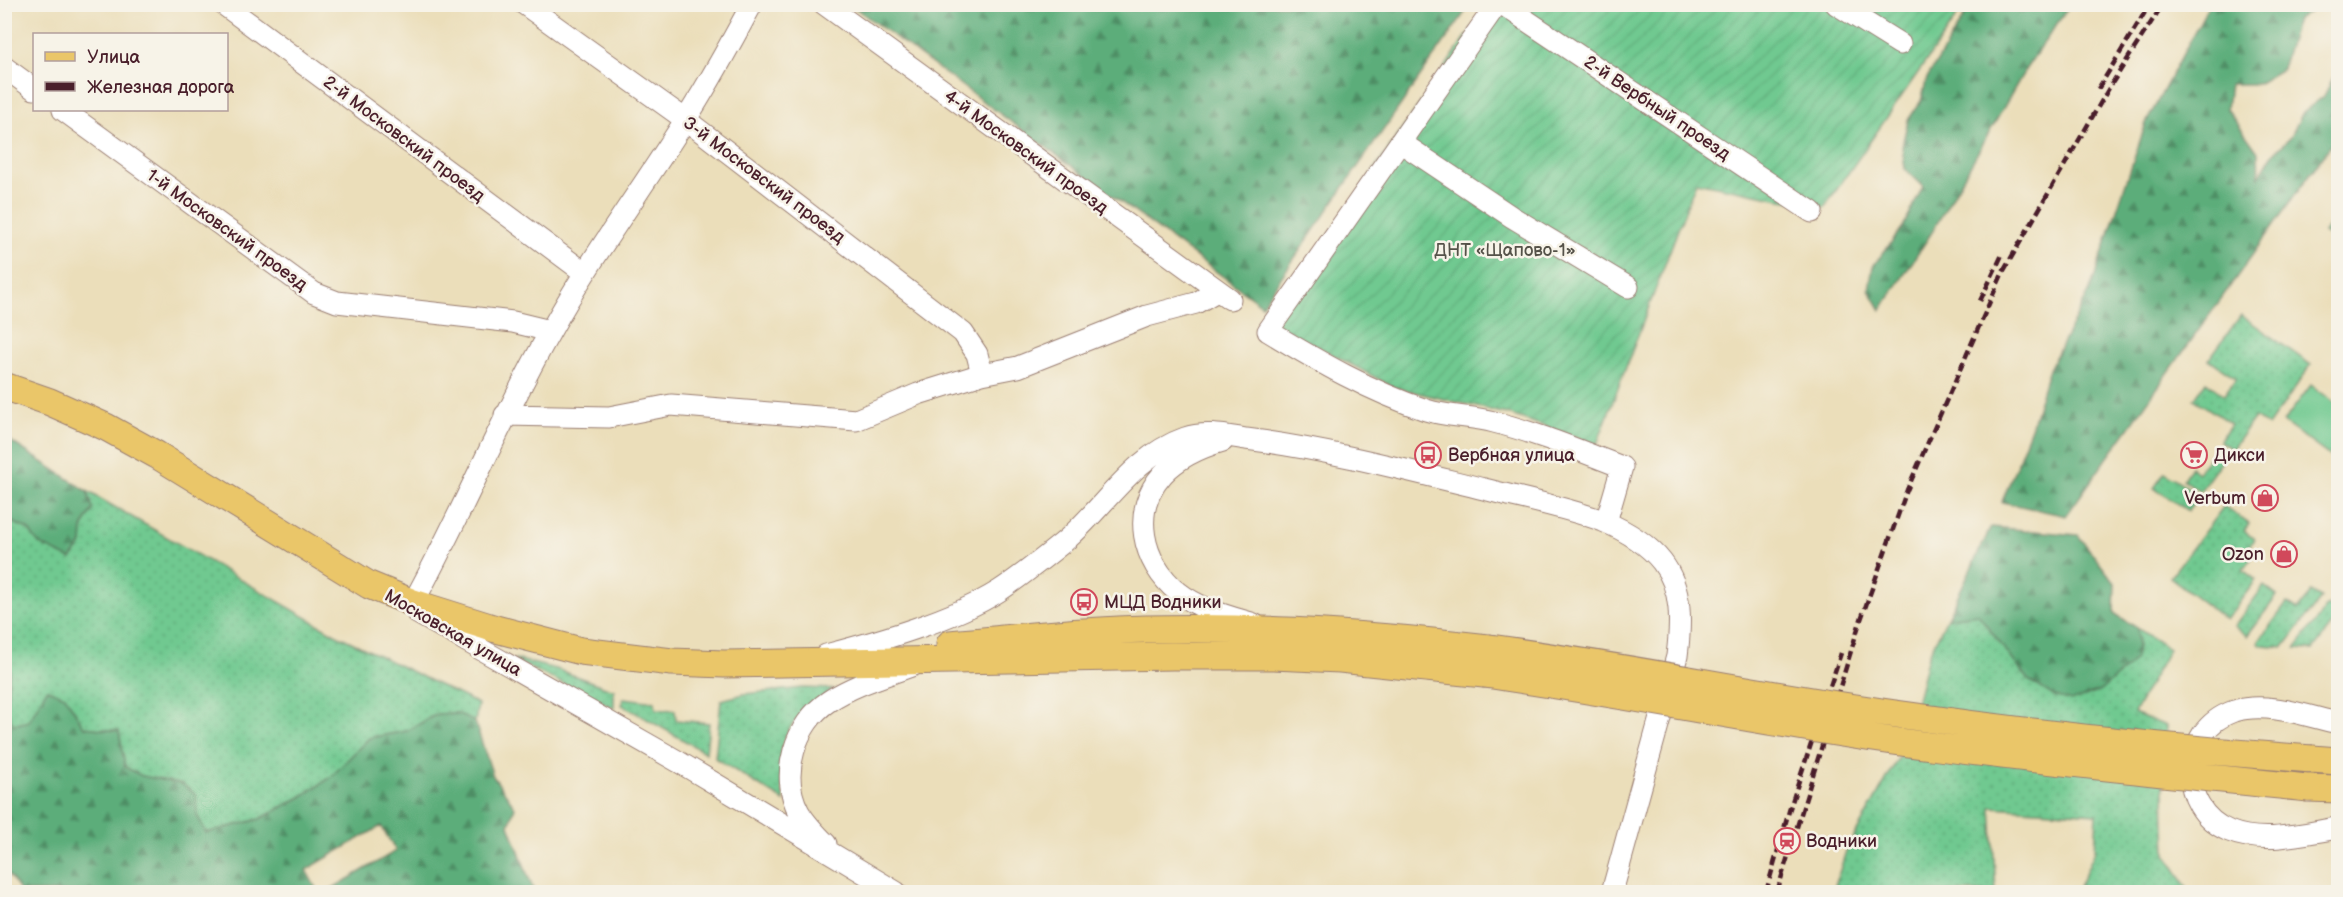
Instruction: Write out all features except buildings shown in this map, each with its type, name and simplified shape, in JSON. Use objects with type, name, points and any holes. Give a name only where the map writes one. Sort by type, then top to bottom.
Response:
[{"type":"main road","name":"Московская улица","points":[[4,386],[50,402],[106,427],[369,585]]},
{"type":"main road","points":[[369,585],[413,603],[496,629],[581,651],[672,662],[724,664],[1173,656],[1340,659],[1485,674],[1564,685],[1902,742],[2081,765],[2338,789]]},
{"type":"main road","points":[[785,663],[819,657],[1101,631],[1275,630],[1342,633],[1568,659],[1940,720],[2084,739],[2325,760]]},
{"type":"street","name":"3-й Московский проезд","points":[[524,4],[686,120],[963,333],[976,354],[982,374]]},
{"type":"street","points":[[413,603],[505,415],[550,330],[686,120],[752,4]]},
{"type":"street","name":"4-й Московский проезд","points":[[824,4],[1223,295],[1147,316],[1018,367],[982,374]]},
{"type":"street","points":[[1497,4],[1268,331],[1346,377],[1386,395],[1430,411],[1491,421],[1538,434],[1622,467],[1606,522]]},
{"type":"street","name":"2-й Вербный проезд","points":[[1502,4],[1812,212]]},
{"type":"street","points":[[1836,4],[1900,44]]},
{"type":"street","name":"2-й Московский проезд","points":[[225,5],[585,273]]},
{"type":"street","points":[[4,67],[33,88]]},
{"type":"street","name":"1-й Московский проезд","points":[[64,111],[314,293],[337,302],[513,322],[550,330]]},
{"type":"street","points":[[1400,142],[1512,217],[1628,287]]},
{"type":"street","points":[[505,415],[609,417],[671,405],[856,420],[918,394],[982,374]]},
{"type":"street","points":[[819,657],[951,615],[999,591],[1067,539],[1140,464],[1169,444],[1188,437],[1212,434],[1290,445],[1430,476],[1606,522],[1644,545],[1662,562],[1674,583],[1680,606],[1677,656],[1612,892]]},
{"type":"street","points":[[1248,439],[1209,445],[1194,452],[1164,473],[1152,488],[1146,501],[1143,519],[1144,536],[1148,553],[1156,569],[1179,592],[1214,611],[1275,630]]},
{"type":"street","name":"Московская улица","points":[[369,585],[679,762],[896,892]]},
{"type":"street","points":[[856,870],[813,832],[798,811],[790,784],[792,759],[800,735],[810,717],[827,702],[873,680],[927,661]]},
{"type":"street","points":[[2338,723],[2266,708],[2234,711],[2210,726],[2200,736],[2192,752],[2189,769],[2190,785],[2204,814],[2216,824],[2230,831],[2262,837],[2338,828]]},
{"type":"green space","points":[[851,5],[1470,5],[1262,305]]},
{"type":"green space","name":"ДНТ «Щапово-1»","points":[[1488,5],[1965,5],[1824,208],[1696,182],[1597,444],[1511,415],[1393,387],[1270,321]]},
{"type":"green space","points":[[1971,5],[2004,5],[2022,12],[2029,5],[2070,5],[2027,67],[1932,232],[1881,310],[1869,289],[1873,266],[1903,227],[1923,186],[1905,169],[1902,146],[1908,120],[1921,101],[1927,78]]},
{"type":"green space","points":[[2209,5],[2322,5],[2297,19],[2282,69],[2257,84],[2230,84],[2227,109],[2258,152],[2259,177],[2272,155],[2291,136],[2303,112],[2324,96],[2336,72],[2338,55],[2338,135],[2066,516],[2002,502],[2032,425],[2048,371],[2090,290],[2146,123]]},
{"type":"green space","points":[[2338,212],[2338,242],[2324,233]]},
{"type":"green space","points":[[2241,315],[2311,365],[2268,426],[2255,417],[2232,449],[2219,441],[2231,424],[2194,399],[2206,382],[2224,395],[2236,378],[2209,359]]},
{"type":"green space","points":[[2311,385],[2338,405],[2338,462],[2283,422]]},
{"type":"green space","points":[[4,437],[87,491],[93,509],[83,526],[82,544],[71,559],[39,544],[28,529],[12,522],[5,528]]},
{"type":"green space","points":[[2213,452],[2223,459],[2200,491],[2183,479],[2191,467],[2198,472]]},
{"type":"green space","points":[[2165,472],[2199,495],[2188,511],[2154,488]]},
{"type":"green space","points":[[87,491],[335,634],[478,704],[475,722],[457,713],[437,714],[407,731],[369,738],[330,778],[301,797],[260,819],[206,833],[197,815],[196,795],[182,784],[141,776],[125,767],[119,731],[84,727],[65,696],[47,689],[29,721],[13,725],[6,707],[10,670],[4,665],[4,568],[7,549],[5,528],[11,522],[28,529],[39,544],[82,544],[83,526],[93,509]]},
{"type":"green space","points":[[2224,506],[2249,524],[2244,531],[2254,539],[2248,548],[2255,553],[2243,570],[2256,580],[2226,620],[2170,577]]},
{"type":"green space","points":[[1991,527],[2078,535],[2115,583],[2114,613],[2137,628],[2138,646],[2134,661],[2100,691],[2071,701],[2054,696],[2028,680],[1978,614],[1947,618]]},
{"type":"green space","points":[[2264,586],[2277,596],[2247,636],[2234,626]]},
{"type":"green space","points":[[2311,592],[2321,598],[2284,647],[2262,645],[2258,642],[2287,603],[2298,610]]},
{"type":"green space","points":[[2328,605],[2338,612],[2338,617],[2313,650],[2295,649]]},
{"type":"green space","points":[[1978,614],[2028,680],[2138,646],[2137,628],[2169,649],[2134,713],[2166,726],[2163,764],[2166,854],[2187,888],[2184,892],[2079,892],[2078,889],[2095,851],[2097,814],[1991,807],[1996,892],[1833,892],[1846,851],[1905,746],[1928,656],[1947,618]]},
{"type":"green space","points":[[515,659],[556,669],[614,690],[614,708],[515,661]]},
{"type":"green space","points":[[4,665],[10,669],[6,707],[13,725],[29,721],[47,689],[65,696],[84,727],[119,731],[125,767],[142,776],[182,784],[196,795],[197,815],[206,833],[260,819],[301,797],[330,778],[369,738],[407,731],[437,714],[457,713],[475,722],[493,776],[515,807],[509,825],[534,892],[326,892],[396,851],[381,826],[306,870],[318,892],[21,892],[5,869]]},
{"type":"green space","points":[[803,688],[833,689],[803,713],[786,735],[780,763],[784,801],[715,758],[721,700],[744,694]]},
{"type":"green space","points":[[624,698],[655,702],[656,709],[675,710],[676,720],[709,723],[706,753],[622,705]]},
{"type":"railway","points":[[2098,89],[2150,4]]},
{"type":"railway","points":[[1777,892],[1859,625],[1907,490],[2003,272],[2109,88],[2163,4]]},
{"type":"railway","points":[[1980,301],[2002,255]]},
{"type":"railway","points":[[1766,892],[1789,811],[1841,653]]},
{"type":"place","name":"Вербная улица","points":[[1428,455]]},
{"type":"place","name":"Дикси","points":[[2194,455]]},
{"type":"place","name":"Verbum","points":[[2265,498]]},
{"type":"place","name":"Ozon","points":[[2284,554]]},
{"type":"place","name":"МЦД Водники","points":[[1084,602]]},
{"type":"place","name":"Водники","points":[[1787,841]]}]
